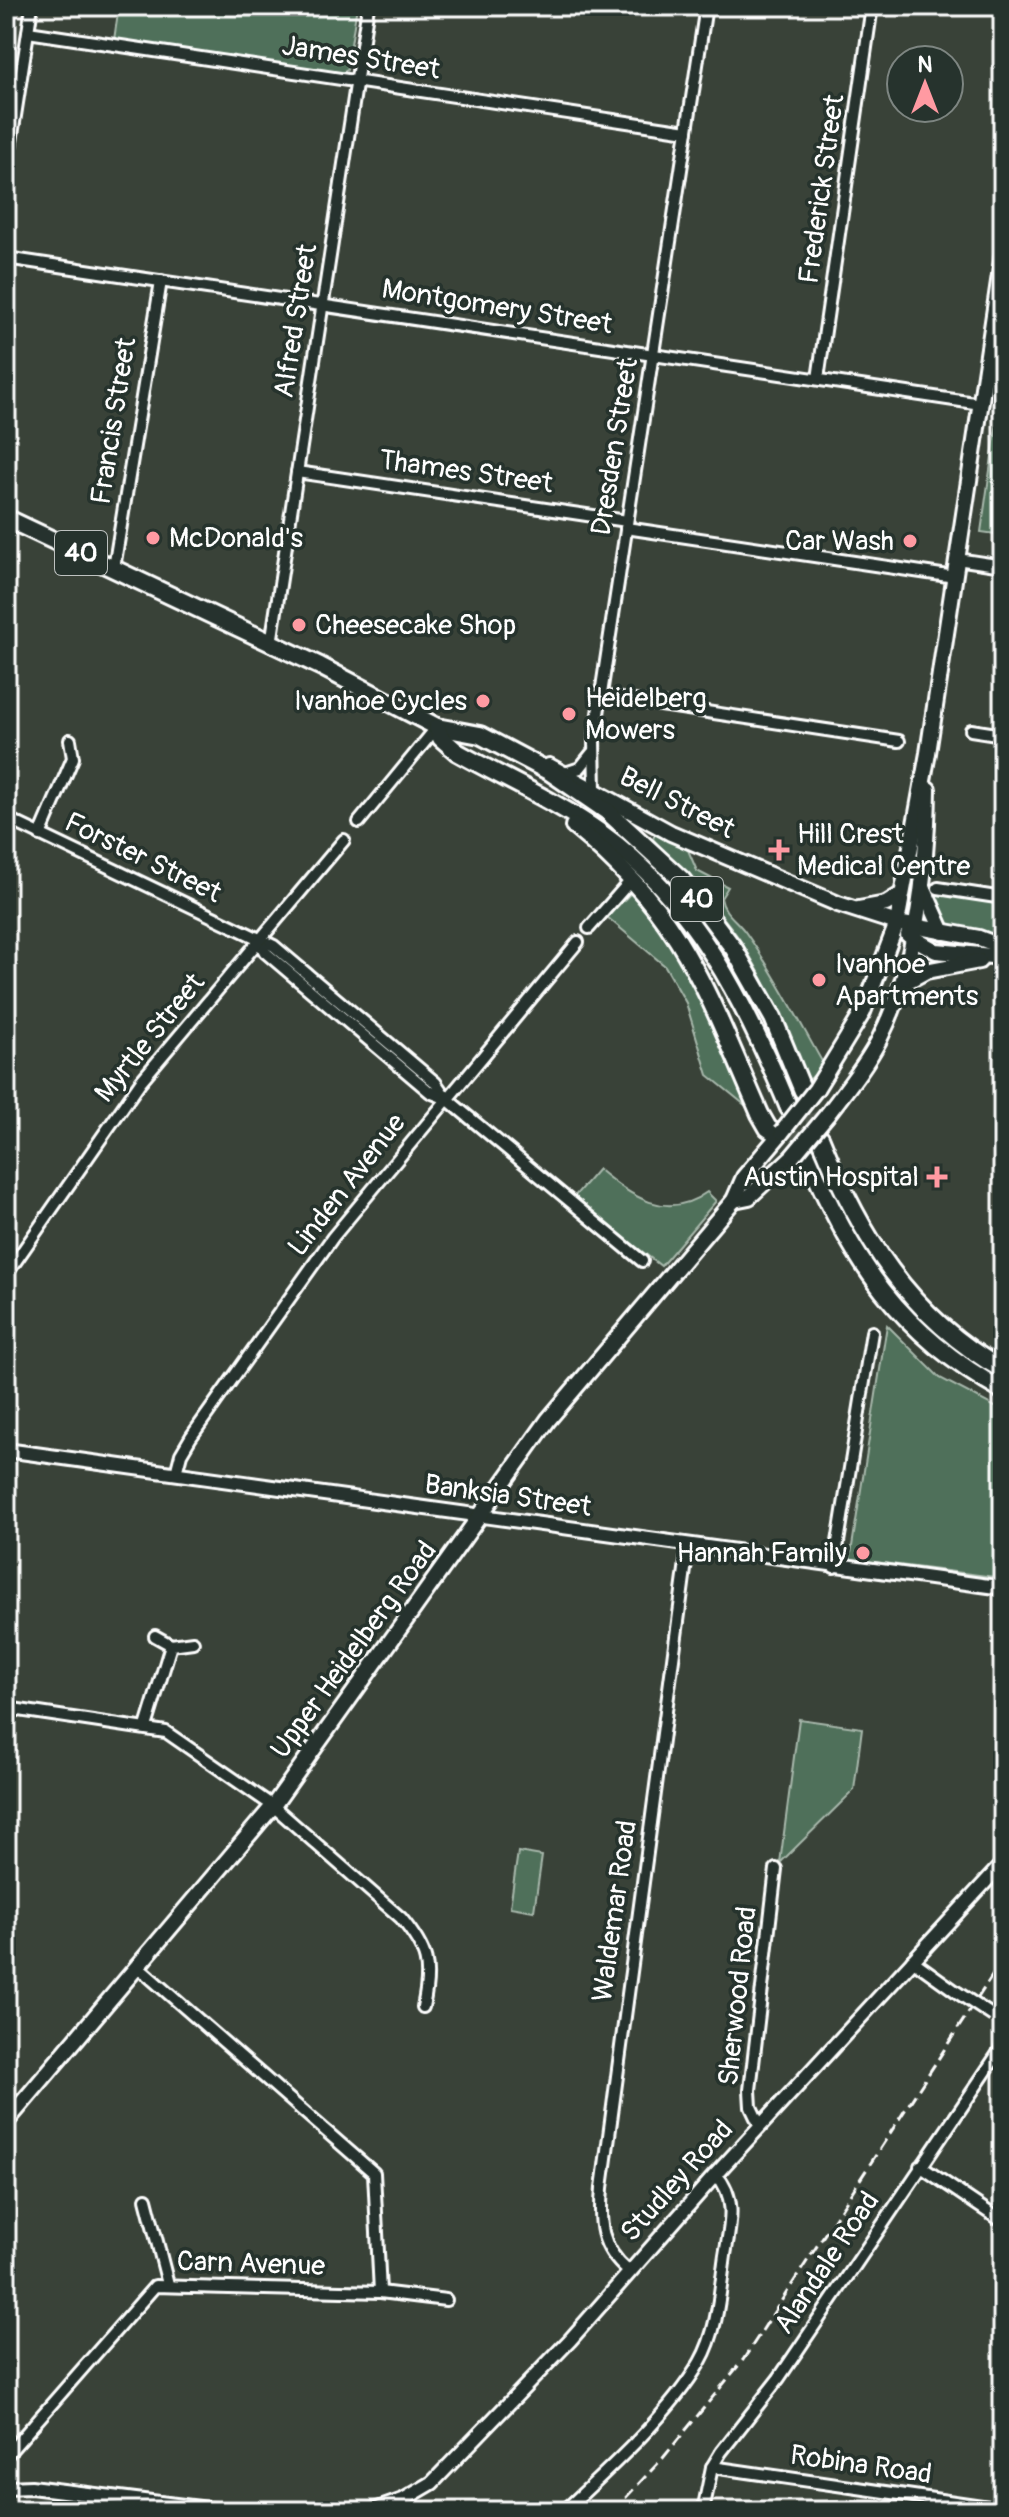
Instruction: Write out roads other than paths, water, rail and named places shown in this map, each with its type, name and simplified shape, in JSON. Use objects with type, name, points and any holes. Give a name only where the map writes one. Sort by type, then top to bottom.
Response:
[{"type":"highway","name":"Bell Street","points":[[8,519],[437,727],[470,732],[528,760]]},
{"type":"highway","name":"Bell Street","points":[[437,727],[441,738],[457,752],[551,802]]},
{"type":"highway","name":"40","points":[[528,760],[624,824],[698,900],[756,984],[810,1090]]},
{"type":"highway","name":"40","points":[[551,802],[618,846],[678,906],[744,1006],[789,1108]]},
{"type":"highway","points":[[551,802],[632,879],[663,915],[693,961],[760,1114],[768,1128],[781,1134]]},
{"type":"highway","points":[[815,1136],[859,1224],[892,1275],[948,1333],[1003,1370]]},
{"type":"highway","points":[[799,1155],[838,1226],[883,1294],[941,1352],[1003,1391]]},
{"type":"main road","name":"Upper Heidelberg Road","points":[[6,2122],[273,1806],[483,1516],[548,1420],[734,1200],[750,1170],[781,1134],[863,1012],[896,924],[902,894],[928,753],[1003,255]]},
{"type":"main road","name":"Upper Heidelberg Road","points":[[734,1200],[749,1197],[799,1155],[880,1039],[902,984],[914,933],[927,822],[928,753]]},
{"type":"main road","name":"Bell Street","points":[[528,760],[565,773],[671,833],[914,933]]},
{"type":"main road","points":[[920,880],[943,932]]},
{"type":"main road","points":[[855,910],[886,904],[902,894]]},
{"type":"main road","points":[[914,933],[943,932],[979,938],[1000,954]]},
{"type":"main road","points":[[914,933],[936,951],[1000,954]]},
{"type":"main road","points":[[902,984],[931,969],[1000,954]]},
{"type":"main road","points":[[781,1134],[815,1136]]},
{"type":"main road","points":[[750,1170],[767,1170],[774,1176]]},
{"type":"street","points":[[6,174],[8,142],[32,6]]},
{"type":"street","name":"Alfred Street","points":[[271,644],[368,6]]},
{"type":"street","name":"Dresden Street","points":[[595,789],[592,753],[706,6]]},
{"type":"street","name":"Frederick Street","points":[[818,379],[872,6]]},
{"type":"street","name":"James Street","points":[[28,32],[687,131]]},
{"type":"street","name":"Montgomery Street","points":[[6,258],[981,404]]},
{"type":"street","name":"Francis Street","points":[[114,568],[161,281]]},
{"type":"street","name":"Thames Street","points":[[297,472],[955,577]]},
{"type":"street","points":[[957,559],[1003,566]]},
{"type":"street","points":[[601,696],[899,741]]},
{"type":"street","points":[[359,822],[437,727]]},
{"type":"street","points":[[971,730],[1003,735]]},
{"type":"street","points":[[40,835],[73,758],[70,740]]},
{"type":"street","points":[[565,773],[580,768],[592,753]]},
{"type":"street","name":"Forster Street","points":[[6,818],[259,941],[265,952],[418,1082],[447,1099],[642,1261]]},
{"type":"street","name":"Myrtle Street","points":[[6,1275],[141,1081],[344,840]]},
{"type":"street","points":[[589,928],[632,879]]},
{"type":"street","points":[[938,888],[1003,898]]},
{"type":"street","name":"Linden Avenue","points":[[176,1473],[181,1454],[191,1437],[333,1237],[578,942]]},
{"type":"street","points":[[834,1567],[872,1332]]},
{"type":"street","name":"Banksia Street","points":[[6,1450],[688,1547],[1003,1588]]},
{"type":"street","name":"Waldemar Road","points":[[628,2271],[606,2246],[602,2234],[602,2188],[688,1547]]},
{"type":"street","points":[[155,1636],[171,1645],[193,1642]]},
{"type":"street","points":[[146,1727],[171,1645]]},
{"type":"street","points":[[6,1708],[166,1732],[273,1806],[401,1918],[416,1937],[426,1958],[429,1976],[423,2007]]},
{"type":"street","name":"Studley Road","points":[[372,2511],[403,2500],[432,2483],[570,2340],[716,2174],[1003,1863]]},
{"type":"street","name":"Sherwood Road","points":[[760,2126],[751,2107],[750,2090],[776,1869]]},
{"type":"street","points":[[912,1960],[998,2020]]},
{"type":"street","points":[[138,1967],[374,2173],[380,2292]]},
{"type":"street","name":"Alandale Road","points":[[703,2511],[712,2467],[779,2378],[1003,2046]]},
{"type":"street","points":[[920,2166],[1003,2222]]},
{"type":"street","points":[[564,2511],[648,2426],[700,2361],[714,2324],[732,2213],[730,2195],[716,2174]]},
{"type":"street","points":[[146,2199],[168,2284]]},
{"type":"street","name":"Carn Avenue","points":[[6,2456],[155,2286],[380,2292],[446,2300]]},
{"type":"street","name":"Robina Road","points":[[712,2467],[1003,2509]]},
{"type":"street","points":[[6,2488],[31,2487],[224,2511]]},
{"type":"tunnel","points":[[803,1091],[820,1137]]},
{"type":"tunnel","points":[[789,1108],[806,1153]]},
{"type":"railway","points":[[613,2511],[663,2458],[743,2360],[1003,1959]]},
{"type":"place","name":"McDonald's","points":[[153,538]]},
{"type":"place","name":"Car Wash","points":[[910,541]]},
{"type":"place","name":"Cheesecake Shop","points":[[299,625]]},
{"type":"place","name":"Ivanhoe Cycles","points":[[483,701]]},
{"type":"place","name":"Heidelberg Mowers","points":[[569,714]]},
{"type":"place","name":"Hill Crest Medical Centre","points":[[779,850]]},
{"type":"place","name":"Ivanhoe Apartments","points":[[819,980]]},
{"type":"place","name":"Austin Hospital","points":[[937,1177]]},
{"type":"place","name":"Hannah Family","points":[[863,1553]]}]
